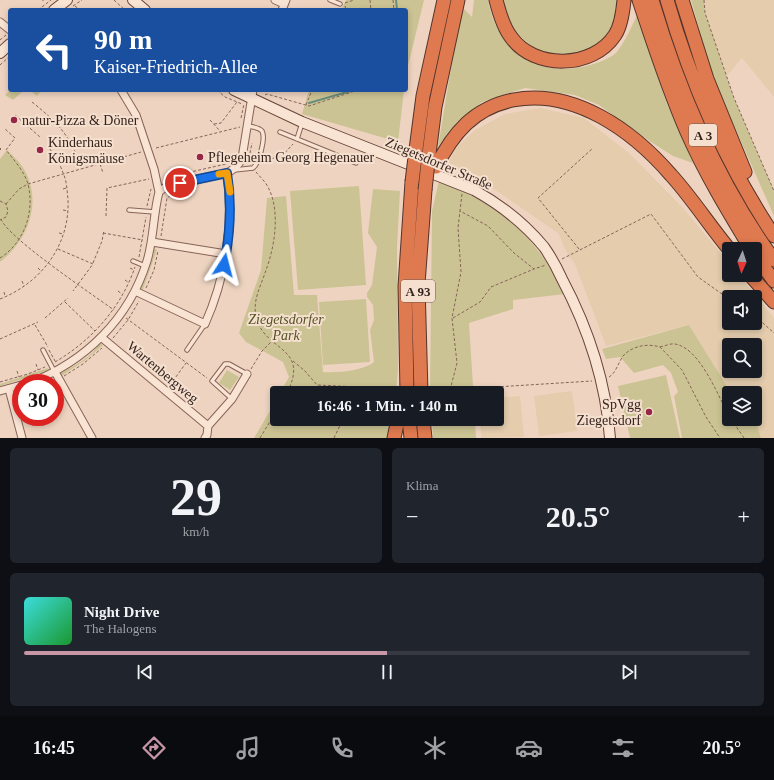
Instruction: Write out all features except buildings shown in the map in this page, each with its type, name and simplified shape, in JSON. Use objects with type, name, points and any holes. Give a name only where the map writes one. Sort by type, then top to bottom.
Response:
[{"type":"highway","name":"A 93","points":[[438,0],[439,22]]},
{"type":"highway","name":"A 93","points":[[407,386],[405,278],[412,182],[423,96],[444,0]]},
{"type":"highway","points":[[432,164],[435,107],[458,0]]},
{"type":"highway","points":[[496,0],[511,38],[522,48],[540,58],[556,62],[581,59],[594,54],[608,44],[615,35],[620,23],[624,0]]},
{"type":"highway","name":"A 3","points":[[639,0],[660,64],[687,132],[710,178],[747,242]]},
{"type":"highway","name":"A 3","points":[[652,0],[678,78],[702,134],[733,194],[774,260]]},
{"type":"highway","name":"A 3","points":[[667,0],[690,70],[709,116],[735,170],[756,208],[774,236]]},
{"type":"highway","points":[[683,3],[707,79],[750,184],[756,208]]},
{"type":"highway","points":[[432,164],[463,127],[476,116],[491,107],[524,98],[546,98],[568,103],[604,119],[638,143],[671,175],[724,242]]},
{"type":"highway","name":"A 93","points":[[425,386],[418,284],[425,190],[432,164]]},
{"type":"highway","points":[[762,265],[774,282]]},
{"type":"highway","points":[[756,282],[774,302]]},
{"type":"highway","name":"A 93","points":[[403,386],[406,370]]},
{"type":"highway","points":[[394,438],[397,426]]},
{"type":"highway","points":[[410,426],[411,438]]},
{"type":"highway","points":[[424,426],[425,438]]},
{"type":"street","points":[[133,0],[143,8]]},
{"type":"street","points":[[275,0],[284,5]]},
{"type":"street","points":[[51,6],[71,4]]},
{"type":"street","points":[[0,22],[8,29]]},
{"type":"street","points":[[0,53],[8,46]]},
{"type":"street","points":[[50,374],[85,352],[121,315],[135,291],[145,266],[152,242],[159,192],[157,179],[136,115],[122,92]]},
{"type":"street","name":"Ziegetsdorfer Straße","points":[[241,92],[252,95],[302,122],[463,185],[489,198],[514,217],[544,248],[554,263],[570,294],[583,324],[601,380],[610,438]]},
{"type":"street","points":[[159,192],[167,186],[231,171],[242,158],[243,126],[252,95]]},
{"type":"street","points":[[135,291],[205,324],[213,305],[226,254],[231,171]]},
{"type":"street","points":[[152,242],[226,254]]},
{"type":"street","name":"Wartenbergweg","points":[[101,337],[208,426]]},
{"type":"street","points":[[55,372],[92,438]]},
{"type":"street","points":[[205,438],[207,436],[208,426],[232,399],[248,374]]},
{"type":"street","points":[[0,391],[12,388]]},
{"type":"street","points":[[9,389],[22,438]]},
{"type":"lane","points":[[330,0],[340,4]]},
{"type":"lane","points":[[297,138],[302,122]]},
{"type":"lane","points":[[231,171],[253,168],[258,162],[263,136],[262,131],[258,128],[243,126]]},
{"type":"lane","points":[[280,132],[356,162]]},
{"type":"lane","points":[[129,210],[155,212]]},
{"type":"lane","points":[[135,262],[145,266]]},
{"type":"lane","points":[[187,350],[205,324]]},
{"type":"lane","points":[[43,350],[55,372]]},
{"type":"lane","points":[[232,399],[212,381],[225,364],[229,364],[248,374]]},
{"type":"path","points":[[47,0],[51,6]]},
{"type":"path","points":[[51,0],[51,6]]},
{"type":"path","points":[[71,4],[82,0]]},
{"type":"path","points":[[114,0],[123,8]]},
{"type":"path","points":[[346,8],[345,3],[354,0]]},
{"type":"path","points":[[704,0],[706,13],[734,98],[774,191]]},
{"type":"path","points":[[0,40],[8,33]]},
{"type":"path","points":[[0,65],[8,58]]},
{"type":"path","points":[[219,92],[225,97],[243,105],[241,119]]},
{"type":"path","points":[[306,106],[311,92]]},
{"type":"path","points":[[252,95],[267,94],[306,106],[352,92]]},
{"type":"path","points":[[32,102],[54,119],[66,134],[76,151],[81,169]]},
{"type":"path","points":[[214,124],[220,123],[237,102]]},
{"type":"path","points":[[15,115],[40,137]]},
{"type":"path","points":[[210,120],[220,132]]},
{"type":"path","points":[[6,204],[19,189],[28,184],[148,150],[243,126]]},
{"type":"path","points":[[239,133],[243,126]]},
{"type":"path","points":[[0,258],[10,251],[19,240],[25,229],[30,199],[28,184],[21,168],[6,150],[15,138],[4,128]]},
{"type":"path","points":[[258,162],[282,156],[297,138]]},
{"type":"path","points":[[0,298],[24,286],[42,272],[58,249],[63,234],[68,211],[67,188],[64,173],[48,146]]},
{"type":"path","points":[[579,250],[538,198],[593,148]]},
{"type":"path","points":[[107,188],[166,178],[226,164],[232,160],[236,152]]},
{"type":"path","points":[[100,164],[103,173]]},
{"type":"path","points":[[253,168],[268,187],[273,208],[274,223],[271,254],[258,290],[255,309],[256,319],[260,327],[272,341],[284,349],[293,361],[305,371],[317,385],[322,386]]},
{"type":"path","points":[[28,374],[56,361],[81,344],[95,331],[123,294],[134,271],[135,262],[143,240],[148,196],[157,179]]},
{"type":"path","points":[[106,185],[106,216]]},
{"type":"path","points":[[451,386],[457,363],[452,318],[461,272],[458,228],[463,185]]},
{"type":"path","points":[[63,189],[67,188]]},
{"type":"path","points":[[0,201],[6,204],[8,211],[6,216],[0,220],[3,225],[19,240],[212,381]]},
{"type":"path","points":[[63,210],[68,211]]},
{"type":"path","points":[[460,211],[488,226],[514,253],[534,269]]},
{"type":"path","points":[[452,318],[480,302],[491,287],[534,269],[554,263],[651,214],[698,277],[722,294]]},
{"type":"path","points":[[73,292],[92,264],[102,241],[104,230]]},
{"type":"path","points":[[59,233],[63,234]]},
{"type":"path","points":[[103,233],[152,242]]},
{"type":"path","points":[[58,249],[92,264]]},
{"type":"path","points":[[38,268],[42,272]]},
{"type":"path","points":[[130,268],[134,271]]},
{"type":"path","points":[[125,280],[129,283]]},
{"type":"path","points":[[22,282],[24,286]]},
{"type":"path","points":[[118,291],[123,294]]},
{"type":"path","points":[[4,292],[6,296]]},
{"type":"path","points":[[45,318],[68,298]]},
{"type":"path","points":[[65,302],[95,331]]},
{"type":"path","points":[[0,339],[35,325],[38,322]]},
{"type":"path","points":[[762,322],[774,333]]},
{"type":"path","points":[[35,325],[56,361]]},
{"type":"path","points":[[248,374],[262,351],[272,341]]},
{"type":"path","points":[[504,386],[601,380],[610,377],[624,356],[639,346],[660,347],[674,343],[688,348],[702,366],[722,401]]},
{"type":"path","points":[[660,347],[682,370],[703,412],[720,438]]},
{"type":"path","points":[[290,386],[292,379],[293,361]]},
{"type":"path","points":[[166,392],[186,362]]},
{"type":"path","points":[[36,364],[38,370]]},
{"type":"path","points":[[0,382],[12,379]]},
{"type":"path","points":[[260,438],[270,422]]},
{"type":"path","points":[[334,438],[340,426]]},
{"type":"path","points":[[736,426],[744,438]]},
{"type":"shaded area","points":[[704,0],[774,0],[774,97],[742,58],[727,76],[705,13]]},
{"type":"shaded area","points":[[540,108],[584,118],[629,153],[682,207],[722,255],[722,282],[745,282],[751,290],[722,290],[722,330],[762,330],[762,303],[774,318],[774,438],[761,438],[757,426],[762,426],[762,386],[727,386],[689,325],[606,346],[575,264],[568,255],[558,233],[485,183],[447,165],[457,147],[475,130],[505,114]]},
{"type":"shaded area","points":[[572,391],[577,431],[539,436],[534,396]]},
{"type":"shaded area","points":[[520,396],[524,437],[481,438],[480,426],[504,426],[504,397]]},
{"type":"green space","points":[[346,0],[424,0],[408,66],[408,8],[342,8]]},
{"type":"green space","points":[[474,0],[488,0],[492,17],[499,32],[509,45],[520,55],[534,63],[549,68],[565,69],[582,67],[600,62],[613,56],[628,35],[637,15],[667,104],[693,163],[673,156],[599,105],[575,95],[525,88],[482,102],[457,122],[438,147],[463,8],[472,17]]},
{"type":"green space","points":[[504,0],[619,0],[611,27],[601,42],[591,49],[583,52],[559,55],[545,53],[536,49],[520,36],[509,19]]},
{"type":"green space","points":[[691,0],[704,0],[705,13],[734,98],[774,191],[774,216],[713,78]]},
{"type":"green space","points":[[8,92],[22,92],[13,100],[5,95]]},
{"type":"green space","points":[[32,92],[40,92],[37,96]]},
{"type":"green space","points":[[308,92],[404,92],[398,142],[302,114]]},
{"type":"green space","points":[[7,150],[22,166],[29,179],[32,192],[32,205],[26,231],[10,253],[0,262],[0,159]]},
{"type":"green space","points":[[439,181],[480,200],[498,211],[529,239],[554,274],[565,294],[513,300],[513,309],[469,323],[473,386],[430,386],[432,211]]},
{"type":"green space","points":[[359,186],[366,285],[298,290],[290,191]]},
{"type":"green space","name":"Ziegetsdorfer Park","points":[[373,189],[400,191],[397,247],[398,369],[397,386],[284,386],[289,377],[283,362],[246,342],[239,333],[261,270],[267,198],[286,196],[294,295],[317,295],[323,372],[342,372],[363,368],[374,362],[370,330],[374,320],[373,305],[367,297],[367,293],[372,285],[377,247],[368,233]]},
{"type":"green space","points":[[153,248],[157,250],[142,292],[139,288],[146,278],[154,253],[152,251]]},
{"type":"green space","points":[[366,299],[370,362],[323,365],[319,302]]},
{"type":"green space","points":[[689,325],[727,386],[722,386],[722,426],[757,426],[761,438],[682,438],[674,396],[678,392],[671,373],[663,365],[634,373],[620,357],[606,359],[602,349]]},
{"type":"green space","points":[[99,343],[103,345],[87,359],[64,374],[58,374],[83,360],[96,348]]},
{"type":"green space","points":[[48,368],[50,371],[37,374],[30,374]]},
{"type":"green space","points":[[227,370],[239,377],[230,390],[219,383]]},
{"type":"green space","name":"SpVgg Ziegetsdorf","points":[[666,375],[680,438],[630,438],[618,386]]},
{"type":"green space","points":[[12,380],[12,382],[0,386],[0,384]]},
{"type":"green space","points":[[270,411],[270,426],[390,426],[387,438],[254,438]]},
{"type":"green space","points":[[432,426],[475,426],[476,438],[433,438]]},
{"type":"waterway","points":[[396,0],[397,8]]},
{"type":"waterway","points":[[309,103],[347,92]]},
{"type":"slow traffic","points":[[219,174],[227,173],[230,192]]},
{"type":"place","name":"natur-Pizza & Döner","points":[[14,120]]},
{"type":"place","name":"Kinderhaus Königsmäuse","points":[[40,150]]},
{"type":"place","name":"Pflegeheim Georg Hegenauer","points":[[200,157]]},
{"type":"place","name":"SpVgg Ziegetsdorf","points":[[649,412]]},
{"type":"route","points":[[180,183],[193,179],[227,173],[230,199],[224,265]]}]
